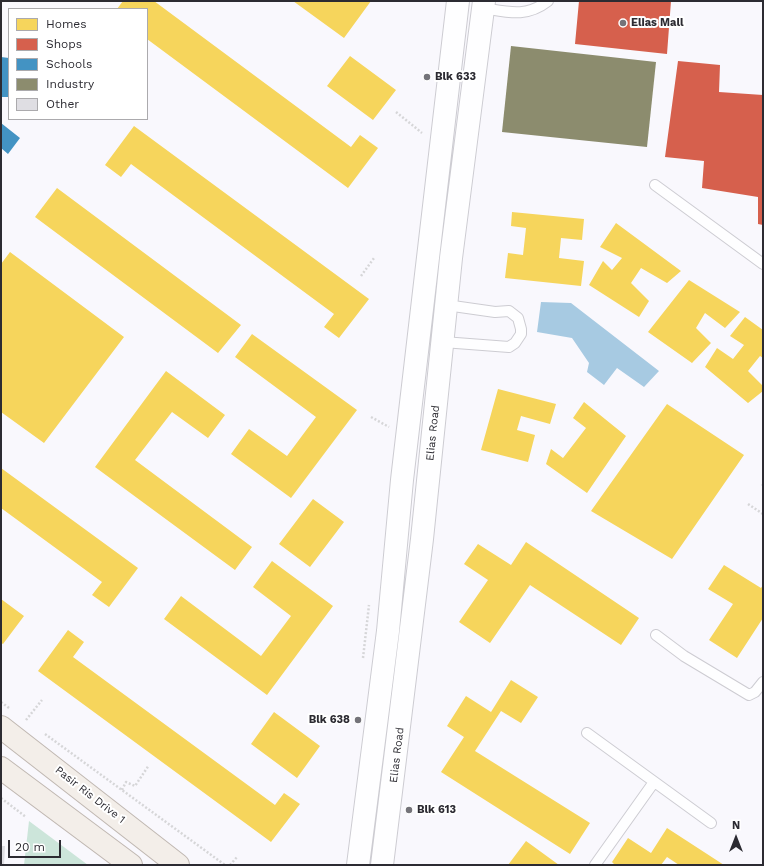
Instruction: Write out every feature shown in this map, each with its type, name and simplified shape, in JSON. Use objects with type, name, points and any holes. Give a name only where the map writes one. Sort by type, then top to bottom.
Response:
[{"type":"main road","points":[[358,865],[388,631],[402,480],[458,1]]},
{"type":"main road","name":"Elias Road","points":[[382,865],[420,554],[446,305],[483,4]]},
{"type":"main road","name":"Pasir Ris Drive 1","points":[[7,719],[178,865]]},
{"type":"main road","points":[[1,768],[131,865]]},
{"type":"lane","points":[[483,4],[524,13],[539,8],[548,1]]},
{"type":"lane","points":[[655,185],[763,264]]},
{"type":"lane","points":[[442,342],[509,347],[515,343],[521,334],[518,318],[509,311],[495,312],[446,305]]},
{"type":"lane","points":[[656,635],[684,656],[749,695],[755,692],[763,682]]},
{"type":"lane","points":[[587,733],[711,823]]},
{"type":"lane","points":[[595,865],[654,782]]},
{"type":"path","points":[[396,112],[422,133]]},
{"type":"path","points":[[361,276],[374,258]]},
{"type":"path","points":[[748,504],[763,514]]},
{"type":"path","points":[[26,720],[42,700]]},
{"type":"path","points":[[1,702],[7,719]]},
{"type":"path","points":[[20,716],[32,725]]},
{"type":"path","points":[[39,730],[225,865]]},
{"type":"path","points":[[122,790],[126,782],[135,786],[149,765]]},
{"type":"path","points":[[1,798],[26,817]]},
{"type":"path","points":[[230,865],[237,857]]},
{"type":"green space","points":[[29,821],[88,865],[24,865]]},
{"type":"water","points":[[541,302],[571,303],[659,371],[644,387],[617,368],[604,385],[587,372],[589,363],[572,338],[537,332]]},
{"type":"building: Homes","points":[[123,1],[154,1],[351,147],[360,135],[378,148],[348,188],[148,40],[148,8],[118,8]]},
{"type":"building: Homes","points":[[293,1],[371,1],[344,38]]},
{"type":"building: Homes","points":[[350,56],[396,90],[373,120],[327,86]]},
{"type":"building: Homes","points":[[134,126],[369,299],[339,338],[324,327],[334,314],[131,164],[121,177],[105,165]]},
{"type":"building: Homes","points":[[57,188],[241,325],[218,353],[35,217]]},
{"type":"building: Homes","points":[[512,212],[584,219],[582,240],[561,238],[559,258],[584,261],[581,286],[505,278],[508,253],[523,255],[526,228],[511,226]]},
{"type":"building: Homes","points":[[616,223],[681,271],[667,283],[641,268],[631,283],[649,301],[639,317],[589,285],[603,261],[612,270],[622,258],[600,247]]},
{"type":"building: Homes","points":[[10,252],[124,337],[44,443],[1,412],[1,264]]},
{"type":"building: Homes","points":[[689,280],[740,312],[725,328],[705,313],[696,328],[711,343],[692,363],[648,332]]},
{"type":"building: Homes","points":[[745,317],[763,330],[763,358],[760,356],[748,371],[763,386],[763,391],[748,403],[705,367],[717,348],[733,359],[744,345],[730,336]]},
{"type":"building: Homes","points":[[252,334],[357,410],[291,498],[231,454],[249,429],[287,456],[316,417],[235,357]]},
{"type":"building: Homes","points":[[166,371],[225,415],[208,438],[172,412],[135,460],[252,547],[235,570],[95,467]]},
{"type":"building: Homes","points":[[498,389],[556,404],[550,424],[521,416],[517,430],[535,435],[528,462],[481,450]]},
{"type":"building: Homes","points":[[584,402],[626,436],[587,493],[546,464],[551,449],[563,458],[586,428],[573,418]]},
{"type":"building: Homes","points":[[667,404],[744,455],[672,559],[591,511]]},
{"type":"building: Homes","points":[[1,468],[138,568],[109,607],[92,595],[102,582],[1,508]]},
{"type":"building: Homes","points":[[313,499],[344,522],[310,567],[279,544]]},
{"type":"building: Homes","points":[[526,542],[639,618],[621,645],[530,585],[490,643],[459,622],[488,580],[464,564],[478,544],[511,565]]},
{"type":"building: Homes","points":[[272,561],[333,606],[267,695],[164,619],[181,596],[261,656],[291,616],[253,587]]},
{"type":"building: Homes","points":[[724,565],[761,588],[763,585],[763,618],[737,658],[709,640],[733,604],[708,589]]},
{"type":"building: Homes","points":[[1,599],[24,616],[3,644],[1,643]]},
{"type":"building: Homes","points":[[68,630],[84,642],[73,657],[275,805],[284,793],[300,804],[271,842],[38,671]]},
{"type":"building: Homes","points":[[511,680],[538,697],[521,723],[501,711],[475,751],[590,823],[570,854],[441,772],[464,737],[447,726],[466,696],[491,712]]},
{"type":"building: Homes","points":[[274,712],[320,746],[297,778],[251,744]]},
{"type":"building: Homes","points":[[667,828],[724,865],[679,865],[667,857],[661,865],[615,865],[612,862],[628,838],[651,853]]},
{"type":"building: Homes","points":[[526,841],[559,865],[508,865]]},
{"type":"building: Shops","name":"Elias Mall","points":[[579,1],[671,1],[667,54],[575,44]]},
{"type":"building: Shops","points":[[678,61],[720,65],[719,92],[763,95],[763,225],[758,224],[758,197],[702,188],[704,161],[665,157]]},
{"type":"building: Schools","points":[[1,57],[8,58],[8,97],[1,97]]},
{"type":"building: Schools","points":[[1,123],[20,138],[8,154],[1,148]]},
{"type":"building: Industry","points":[[511,46],[656,62],[647,147],[502,132]]},
{"type":"building: Other","points":[[1,846],[5,846],[4,865],[1,865]]},
{"type":"place","name":"Elias Mall","points":[[623,23]]},
{"type":"place","name":"Blk 633","points":[[427,77]]},
{"type":"place","name":"Blk 638","points":[[358,720]]},
{"type":"place","name":"Blk 613","points":[[409,810]]}]
